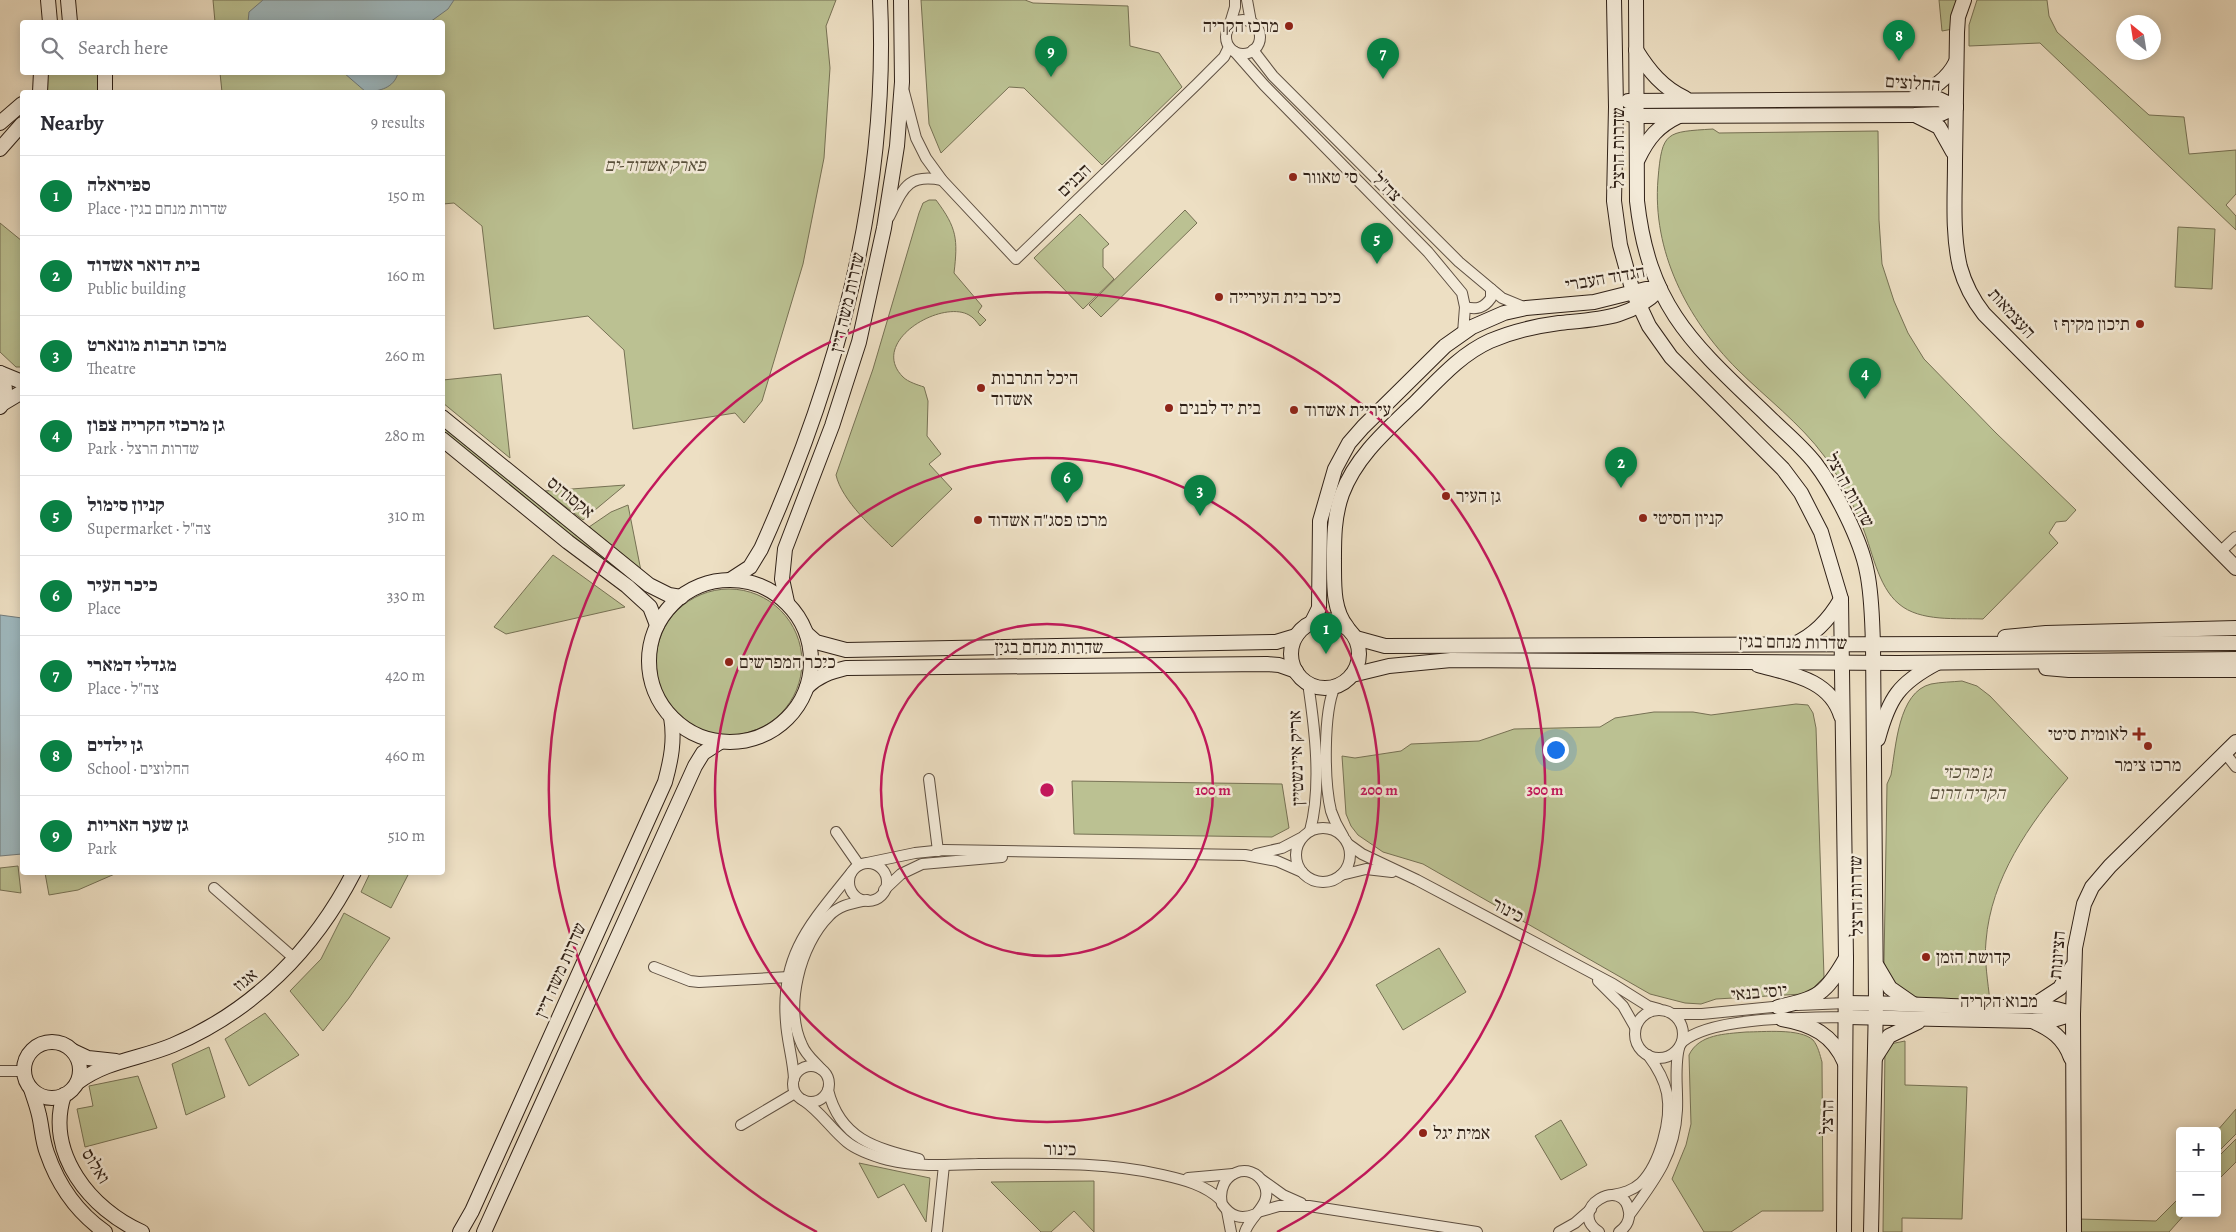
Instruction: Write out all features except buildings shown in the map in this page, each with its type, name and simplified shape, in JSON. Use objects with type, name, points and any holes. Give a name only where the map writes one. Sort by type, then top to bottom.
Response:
[{"type":"main road","points":[[48,0],[50,20]]},
{"type":"main road","points":[[68,0],[70,20]]},
{"type":"main road","name":"שדרות משה דיין","points":[[730,580],[750,567],[764,542],[813,419],[839,337],[866,210],[877,146],[882,75],[880,0]]},
{"type":"main road","name":"שדרות משה דיין","points":[[787,602],[782,579],[785,549],[832,426],[856,351],[884,228],[897,146],[902,82],[901,0]]},
{"type":"main road","name":"שדרות הרצל","points":[[1614,0],[1616,107],[1613,186],[1620,245],[1633,292],[1657,339],[1671,357],[1783,470],[1798,488],[1808,504],[1820,532],[1840,599],[1843,644],[1846,1003]]},
{"type":"main road","name":"שדרות הרצל","points":[[1636,0],[1637,201],[1640,225],[1648,258],[1660,289],[1672,314],[1692,341],[1810,457],[1829,483],[1844,510],[1867,570],[1872,604],[1876,963],[1875,1059]]},
{"type":"main road","name":"העצמאות","points":[[1964,0],[1958,17],[1954,206],[1956,243],[1961,268],[1974,301],[1995,326],[2236,568]]},
{"type":"main road","points":[[1636,50],[1662,84],[1688,99]]},
{"type":"main road","points":[[1911,99],[1934,88],[1950,73],[1956,61]]},
{"type":"main road","points":[[38,90],[41,75]]},
{"type":"main road","points":[[105,75],[105,90]]},
{"type":"main road","points":[[105,75],[109,90]]},
{"type":"main road","name":"החלוצים","points":[[1616,107],[1636,100],[1688,99],[1939,99],[1956,107]]},
{"type":"main road","points":[[0,123],[20,106]]},
{"type":"main road","name":"החלוצים","points":[[1616,107],[1636,116],[1682,114],[1914,115],[1940,114],[1956,107]]},
{"type":"main road","points":[[1637,162],[1653,133],[1663,124],[1682,114]]},
{"type":"main road","points":[[1914,115],[1939,126],[1955,157]]},
{"type":"main road","points":[[0,149],[20,126]]},
{"type":"main road","name":"הגדוד העברי","points":[[1312,622],[1319,608],[1320,521],[1330,478],[1342,454],[1373,417],[1445,346],[1463,333],[1504,313],[1526,308],[1594,302],[1617,298],[1633,292],[1660,289]]},
{"type":"main road","name":"הגדוד העברי","points":[[1347,627],[1340,616],[1335,593],[1335,520],[1348,480],[1356,466],[1375,443],[1446,373],[1469,353],[1482,345],[1519,332],[1622,314],[1639,307],[1660,289]]},
{"type":"main road","points":[[0,373],[20,381]]},
{"type":"main road","points":[[0,373],[6,388],[1,405]]},
{"type":"main road","points":[[1,405],[20,393]]},
{"type":"main road","name":"אקסודוס","points":[[445,419],[649,585],[668,595],[681,597]]},
{"type":"main road","name":"אקסודוס","points":[[445,440],[568,542],[627,586],[650,607],[658,625]]},
{"type":"main road","points":[[730,580],[750,582],[764,587],[787,602],[799,617],[807,634],[811,651],[811,670],[801,702],[791,715],[773,730],[752,739],[720,742],[694,734],[671,717],[661,704],[650,674],[652,641],[658,625],[667,610],[681,597],[704,585],[730,580]]},
{"type":"main road","points":[[1791,645],[1817,629],[1827,619],[1840,599]]},
{"type":"main road","points":[[1330,620],[1347,627],[1356,638],[1359,657],[1352,675],[1335,686],[1321,688],[1308,684],[1296,671],[1291,654],[1296,636],[1304,627],[1312,622],[1330,620]]},
{"type":"main road","points":[[1970,644],[2014,636],[2046,633],[2236,628]]},
{"type":"main road","name":"שדרות מנחם בגין","points":[[807,634],[821,644],[846,650],[1276,642],[1296,636]]},
{"type":"main road","name":"שדרות מנחם בגין","points":[[1356,638],[1385,646],[2236,643]]},
{"type":"main road","name":"שדרות מנחם בגין","points":[[1352,675],[1389,666],[1451,660],[1940,662],[2236,659]]},
{"type":"main road","points":[[1740,660],[1817,684],[1830,694],[1843,721]]},
{"type":"main road","points":[[2008,660],[2069,670],[2236,670]]},
{"type":"main road","points":[[1873,756],[1886,710],[1894,696],[1915,676],[1940,662]]},
{"type":"main road","name":"שדרות מנחם בגין","points":[[807,687],[828,672],[846,668],[1267,664],[1280,665],[1296,671]]},
{"type":"main road","name":"שדרות משה דיין","points":[[460,1232],[472,1211],[665,782],[673,744],[671,717]]},
{"type":"main road","points":[[484,1232],[695,766],[703,753],[720,742]]},
{"type":"main road","name":"הציונות","points":[[2074,1232],[2074,962],[2078,927],[2084,904],[2092,888],[2110,866],[2236,742]]},
{"type":"main road","name":"אגוז","points":[[78,1082],[90,1073],[116,1061],[150,1054],[208,1029],[246,1004],[283,973],[295,959],[335,908],[352,875]]},
{"type":"main road","points":[[1780,1013],[1818,995],[1835,978],[1846,958]]},
{"type":"main road","points":[[2034,1005],[2060,988],[2074,962]]},
{"type":"main road","points":[[1876,963],[1890,988],[1914,1004]]},
{"type":"main road","name":"מבוא הקריה","points":[[1846,1003],[1992,1007],[2034,1005],[2055,1008],[2073,1014]]},
{"type":"main road","name":"הרצל","points":[[1844,1232],[1846,1003]]},
{"type":"main road","points":[[1780,1013],[1826,1035],[1841,1052],[1846,1064]]},
{"type":"main road","name":"מבוא הקריה","points":[[1846,1017],[2032,1021],[2052,1020],[2073,1014]]},
{"type":"main road","points":[[1871,1232],[1875,1059],[1889,1036],[1909,1024],[1923,1020]]},
{"type":"main road","points":[[2032,1021],[2058,1035],[2068,1050],[2074,1067]]},
{"type":"main road","points":[[31,1089],[47,1098],[64,1096],[74,1088],[78,1082],[80,1066],[73,1051],[57,1042],[42,1044],[30,1052],[24,1064],[25,1077],[39,1114],[46,1151],[53,1170],[86,1218],[105,1232]]},
{"type":"main road","name":"אגוז","points":[[73,1051],[88,1058],[116,1061]]},
{"type":"main road","name":"ואלוס","points":[[64,1096],[59,1111],[59,1130],[63,1146],[77,1178],[99,1205],[128,1226],[142,1232]]},
{"type":"street","points":[[1229,27],[1241,20],[1251,22],[1258,28],[1260,38],[1253,50],[1244,54],[1232,50],[1226,39],[1229,27],[1235,7],[1236,0]]},
{"type":"street","points":[[1247,0],[1251,22]]},
{"type":"street","name":"הבנים","points":[[902,82],[920,148],[942,180],[1016,259],[1232,50]]},
{"type":"street","name":"צה\"ל","points":[[1232,50],[1428,252],[1462,292],[1466,306]]},
{"type":"street","name":"צה\"ל","points":[[1253,50],[1273,76],[1439,242],[1502,298],[1526,308]]},
{"type":"street","points":[[884,228],[901,194],[912,182],[922,177],[942,180]]},
{"type":"street","points":[[1463,333],[1466,306],[1473,309],[1484,306],[1491,298],[1491,289]]},
{"type":"street","points":[[2220,552],[2236,537]]},
{"type":"street","name":"אריק איינשטיין","points":[[1307,834],[1316,798],[1314,728],[1308,684]]},
{"type":"street","name":"אריק איינשטיין","points":[[1335,686],[1329,702],[1328,789],[1331,812],[1346,840]]},
{"type":"street","points":[[2225,753],[2236,767]]},
{"type":"street","points":[[929,779],[938,851]]},
{"type":"street","points":[[1053,853],[933,862],[912,868],[901,874],[876,899],[842,906],[829,916],[812,941],[801,964],[795,994],[796,1027],[804,1049],[828,1078],[828,1090],[820,1100],[814,1102],[803,1100],[795,1093],[786,1022],[786,989],[792,963],[809,926],[851,873],[863,864],[915,853],[938,851],[1245,855],[1277,861],[1302,872],[1313,880],[1322,882],[1331,881],[1341,875],[1350,863],[1350,854],[1346,840],[1328,828],[1307,834],[1282,848],[1245,855]]},
{"type":"street","points":[[836,832],[863,864],[876,865],[884,873],[886,879],[884,890]]},
{"type":"street","points":[[1302,872],[1296,860],[1296,852],[1307,834]]},
{"type":"street","name":"כינור","points":[[1346,840],[1362,854],[1417,880],[1584,969],[1648,1006],[1659,1009]]},
{"type":"street","name":"כינור","points":[[1341,875],[1355,871],[1376,869],[1398,873],[1417,880]]},
{"type":"street","points":[[851,873],[850,889],[858,898],[867,900]]},
{"type":"street","points":[[214,888],[295,959]]},
{"type":"street","points":[[654,967],[690,981],[699,982],[789,977]]},
{"type":"street","name":"כינור","points":[[1584,969],[1624,1006],[1635,1027]]},
{"type":"street","name":"יוסי בנאי","points":[[1680,1045],[1688,1037],[1704,1030],[1780,1013],[1846,1003]]},
{"type":"street","points":[[1559,1232],[1575,1223],[1602,1197],[1613,1196],[1630,1190],[1642,1182],[1656,1158],[1666,1129],[1668,1109],[1665,1087],[1660,1072],[1636,1042],[1635,1027],[1647,1012],[1659,1009],[1674,1014],[1683,1029],[1676,1063],[1677,1112],[1672,1144],[1660,1171],[1630,1214],[1627,1225],[1620,1232]]},
{"type":"street","name":"יוסי בנאי","points":[[1674,1014],[1780,1013],[1846,1017]]},
{"type":"street","points":[[1648,1055],[1663,1058],[1669,1056],[1680,1045]]},
{"type":"street","points":[[794,1079],[803,1068],[815,1066],[821,1069]]},
{"type":"street","points":[[0,1070],[24,1070]]},
{"type":"street","name":"כינור","points":[[828,1090],[838,1118],[845,1127],[861,1139],[891,1152],[943,1164]]},
{"type":"street","points":[[742,1126],[795,1093]]},
{"type":"street","name":"כינור","points":[[803,1100],[816,1109],[848,1143],[858,1149],[903,1163],[1119,1167],[1177,1178],[1202,1187],[1221,1200]]},
{"type":"street","points":[[937,1232],[943,1164]]},
{"type":"street","points":[[1231,1232],[1227,1211],[1221,1200],[1221,1188],[1224,1181],[1235,1173],[1245,1172],[1259,1178],[1283,1195],[1309,1206]]},
{"type":"street","name":"כינור","points":[[1177,1178],[1202,1178],[1235,1173]]},
{"type":"street","points":[[1245,1232],[1247,1224],[1264,1204],[1266,1192],[1259,1178]]},
{"type":"street","points":[[1613,1196],[1622,1200],[1630,1214]]},
{"type":"street","points":[[1227,1211],[1240,1218],[1279,1206],[1309,1206],[1477,1232]]},
{"type":"street","points":[[1591,1209],[1590,1220],[1599,1232]]},
{"type":"green space","name":"פארק אשדוד-ים","points":[[213,0],[836,0],[826,26],[830,68],[824,158],[803,264],[762,401],[744,423],[735,413],[633,429],[624,350],[588,316],[494,329],[482,226],[454,203],[445,204],[445,90],[222,90],[220,75],[445,75],[445,20],[215,20]]},
{"type":"green space","points":[[921,0],[1025,0],[1033,3],[1128,6],[1130,46],[1159,53],[1182,87],[1102,165],[1024,88],[1009,87],[941,153],[929,124]]},
{"type":"green space","points":[[1939,0],[1959,0],[1953,29],[1942,31]]},
{"type":"green space","points":[[1977,0],[2047,0],[2049,16],[2057,32],[2149,115],[2184,117],[2189,154],[2236,150],[2236,194],[2226,205],[2236,216],[2236,230],[2040,43],[1969,46],[1969,25]]},
{"type":"green space","points":[[47,75],[98,75],[99,90],[47,90]]},
{"type":"green space","points":[[1713,129],[1719,133],[1878,131],[1879,220],[1882,264],[1894,301],[1908,333],[1924,359],[1996,433],[2076,510],[2066,521],[2056,522],[2049,533],[2058,543],[1983,619],[1939,618],[1917,614],[1899,604],[1885,587],[1853,505],[1825,457],[1805,433],[1737,369],[1719,349],[1688,306],[1667,258],[1661,232],[1658,206],[1660,163],[1662,151],[1669,137],[1685,131]]},
{"type":"green space","points":[[929,200],[936,200],[952,226],[956,242],[954,273],[982,306],[978,312],[986,320],[980,326],[969,315],[957,312],[942,313],[927,318],[912,327],[901,338],[895,350],[895,364],[903,377],[910,382],[924,387],[928,401],[927,436],[941,454],[929,464],[952,489],[892,547],[868,523],[845,495],[836,475],[873,369],[919,213],[923,203]]},
{"type":"green space","points":[[1185,210],[1197,223],[1101,317],[1089,305]]},
{"type":"green space","points":[[1080,214],[1109,244],[1103,249],[1103,267],[1114,279],[1083,309],[1034,258]]},
{"type":"green space","points":[[0,223],[20,239],[20,367],[16,367],[0,352]]},
{"type":"green space","points":[[2178,227],[2215,229],[2212,289],[2175,287]]},
{"type":"green space","points":[[501,374],[510,458],[445,405],[445,380]]},
{"type":"green space","points":[[445,423],[637,582],[634,586],[445,439]]},
{"type":"green space","points":[[625,485],[583,520],[545,491]]},
{"type":"green space","points":[[628,505],[641,571],[589,527],[611,512]]},
{"type":"green space","points":[[553,555],[625,607],[506,634],[494,627]]},
{"type":"green space","name":"כיכר המפרשים","points":[[729,589],[743,590],[757,595],[770,601],[781,610],[790,621],[796,634],[801,648],[801,676],[796,690],[790,703],[781,714],[770,723],[757,729],[743,734],[729,735],[715,734],[701,729],[688,723],[677,714],[668,703],[662,690],[657,676],[656,662],[657,648],[662,634],[668,621],[677,610],[688,601],[701,595],[715,590]]},
{"type":"green space","name":"גן מרכזי הקריה דרום","points":[[1962,681],[1977,686],[1990,696],[2068,778],[2039,814],[2026,834],[2004,874],[1995,896],[1989,918],[1986,941],[1990,1002],[1933,1000],[1911,996],[1897,986],[1884,963],[1887,784],[1891,775],[1900,722],[1905,709],[1920,689],[1931,684]]},
{"type":"green space","points":[[1796,704],[1808,705],[1813,713],[1816,728],[1824,977],[1811,990],[1803,994],[1716,999],[1701,1004],[1685,1003],[1650,994],[1423,864],[1383,852],[1358,835],[1351,826],[1346,814],[1342,756],[1355,758],[1401,751],[1411,744],[1479,741],[1514,729],[1600,727],[1615,718],[1654,712],[1693,712],[1711,715]]},
{"type":"green space","points":[[1072,781],[1282,784],[1289,828],[1272,837],[1074,834]]},
{"type":"green space","points":[[18,866],[21,893],[0,890],[0,868]]},
{"type":"green space","points":[[46,875],[112,875],[78,890],[49,895]]},
{"type":"green space","points":[[369,875],[408,875],[391,908],[361,892]]},
{"type":"green space","points":[[344,913],[390,938],[349,998],[323,1031],[290,991],[321,959]]},
{"type":"green space","points":[[1439,948],[1466,992],[1403,1030],[1376,985]]},
{"type":"green space","points":[[265,1013],[299,1055],[249,1086],[225,1039]]},
{"type":"green space","points":[[1746,1032],[1791,1032],[1807,1036],[1813,1040],[1818,1048],[1822,1062],[1823,1211],[1762,1211],[1731,1232],[1704,1232],[1672,1179],[1686,1145],[1691,1124],[1689,1055],[1699,1043],[1713,1036]]},
{"type":"green space","points":[[1905,1041],[1905,1085],[1967,1087],[1962,1219],[1902,1218],[1902,1232],[1883,1232],[1885,1045]]},
{"type":"green space","points":[[209,1047],[225,1097],[186,1115],[172,1064]]},
{"type":"green space","points":[[138,1076],[157,1128],[85,1147],[77,1109],[93,1106],[89,1086]]},
{"type":"green space","points":[[2236,1109],[2236,1134],[2221,1149],[2220,1127]]},
{"type":"green space","points":[[1561,1120],[1587,1165],[1561,1180],[1535,1136]]},
{"type":"green space","points":[[2236,1139],[2236,1162],[2221,1177],[2221,1172],[2221,1154]]},
{"type":"green space","points":[[859,1163],[930,1178],[926,1222],[904,1184],[878,1198]]},
{"type":"green space","points":[[1094,1181],[1094,1232],[1074,1211],[1051,1232],[1041,1232],[991,1182]]},
{"type":"green space","points":[[2176,1201],[2176,1217],[2182,1217],[2169,1232],[2081,1232],[2078,1219],[2156,1221]]},
{"type":"water","points":[[263,0],[454,0],[448,9],[433,20],[248,20],[249,12]]},
{"type":"water","points":[[346,75],[397,75],[386,88],[364,90]]},
{"type":"water","points":[[0,615],[20,618],[20,854],[0,856]]},
{"type":"place","name":"מרכז הקריה","points":[[1289,26]]},
{"type":"place","name":"גן ילדים","points":[[1899,61]]},
{"type":"place","name":"גן שער האריות","points":[[1051,77]]},
{"type":"place","name":"מגדלי דמארי","points":[[1383,79]]},
{"type":"place","name":"סי טאוור","points":[[1293,177]]},
{"type":"place","name":"קניון סימול","points":[[1377,264]]},
{"type":"place","name":"כיכר בית העירייה","points":[[1219,297]]},
{"type":"place","name":"תיכון מקיף ז","points":[[2140,324]]},
{"type":"place","name":"היכל התרבות אשדוד","points":[[981,388]]},
{"type":"place","name":"גן מרכזי הקריה צפון","points":[[1865,399]]},
{"type":"place","name":"בית יד לבנים","points":[[1169,408]]},
{"type":"place","name":"עיריית אשדוד","points":[[1294,410]]},
{"type":"place","name":"בית דואר אשדוד","points":[[1621,488]]},
{"type":"place","name":"גן העיר","points":[[1446,496]]},
{"type":"place","name":"כיכר העיר","points":[[1067,503]]},
{"type":"place","name":"מרכז תרבות מונארט","points":[[1200,516]]},
{"type":"place","name":"קניון הסיטי","points":[[1643,518]]},
{"type":"place","name":"מרכז פסג\"ה אשדוד","points":[[978,520]]},
{"type":"place","name":"ספיראלה","points":[[1326,654]]},
{"type":"place","name":"כיכר המפרשים","points":[[729,662]]},
{"type":"place","name":"לאומית סיטי","points":[[2139,734]]},
{"type":"place","name":"מרכז צימר","points":[[2148,746]]},
{"type":"place","name":"קדושת הזמן","points":[[1926,957]]},
{"type":"place","name":"אמית יגל","points":[[1423,1133]]}]
